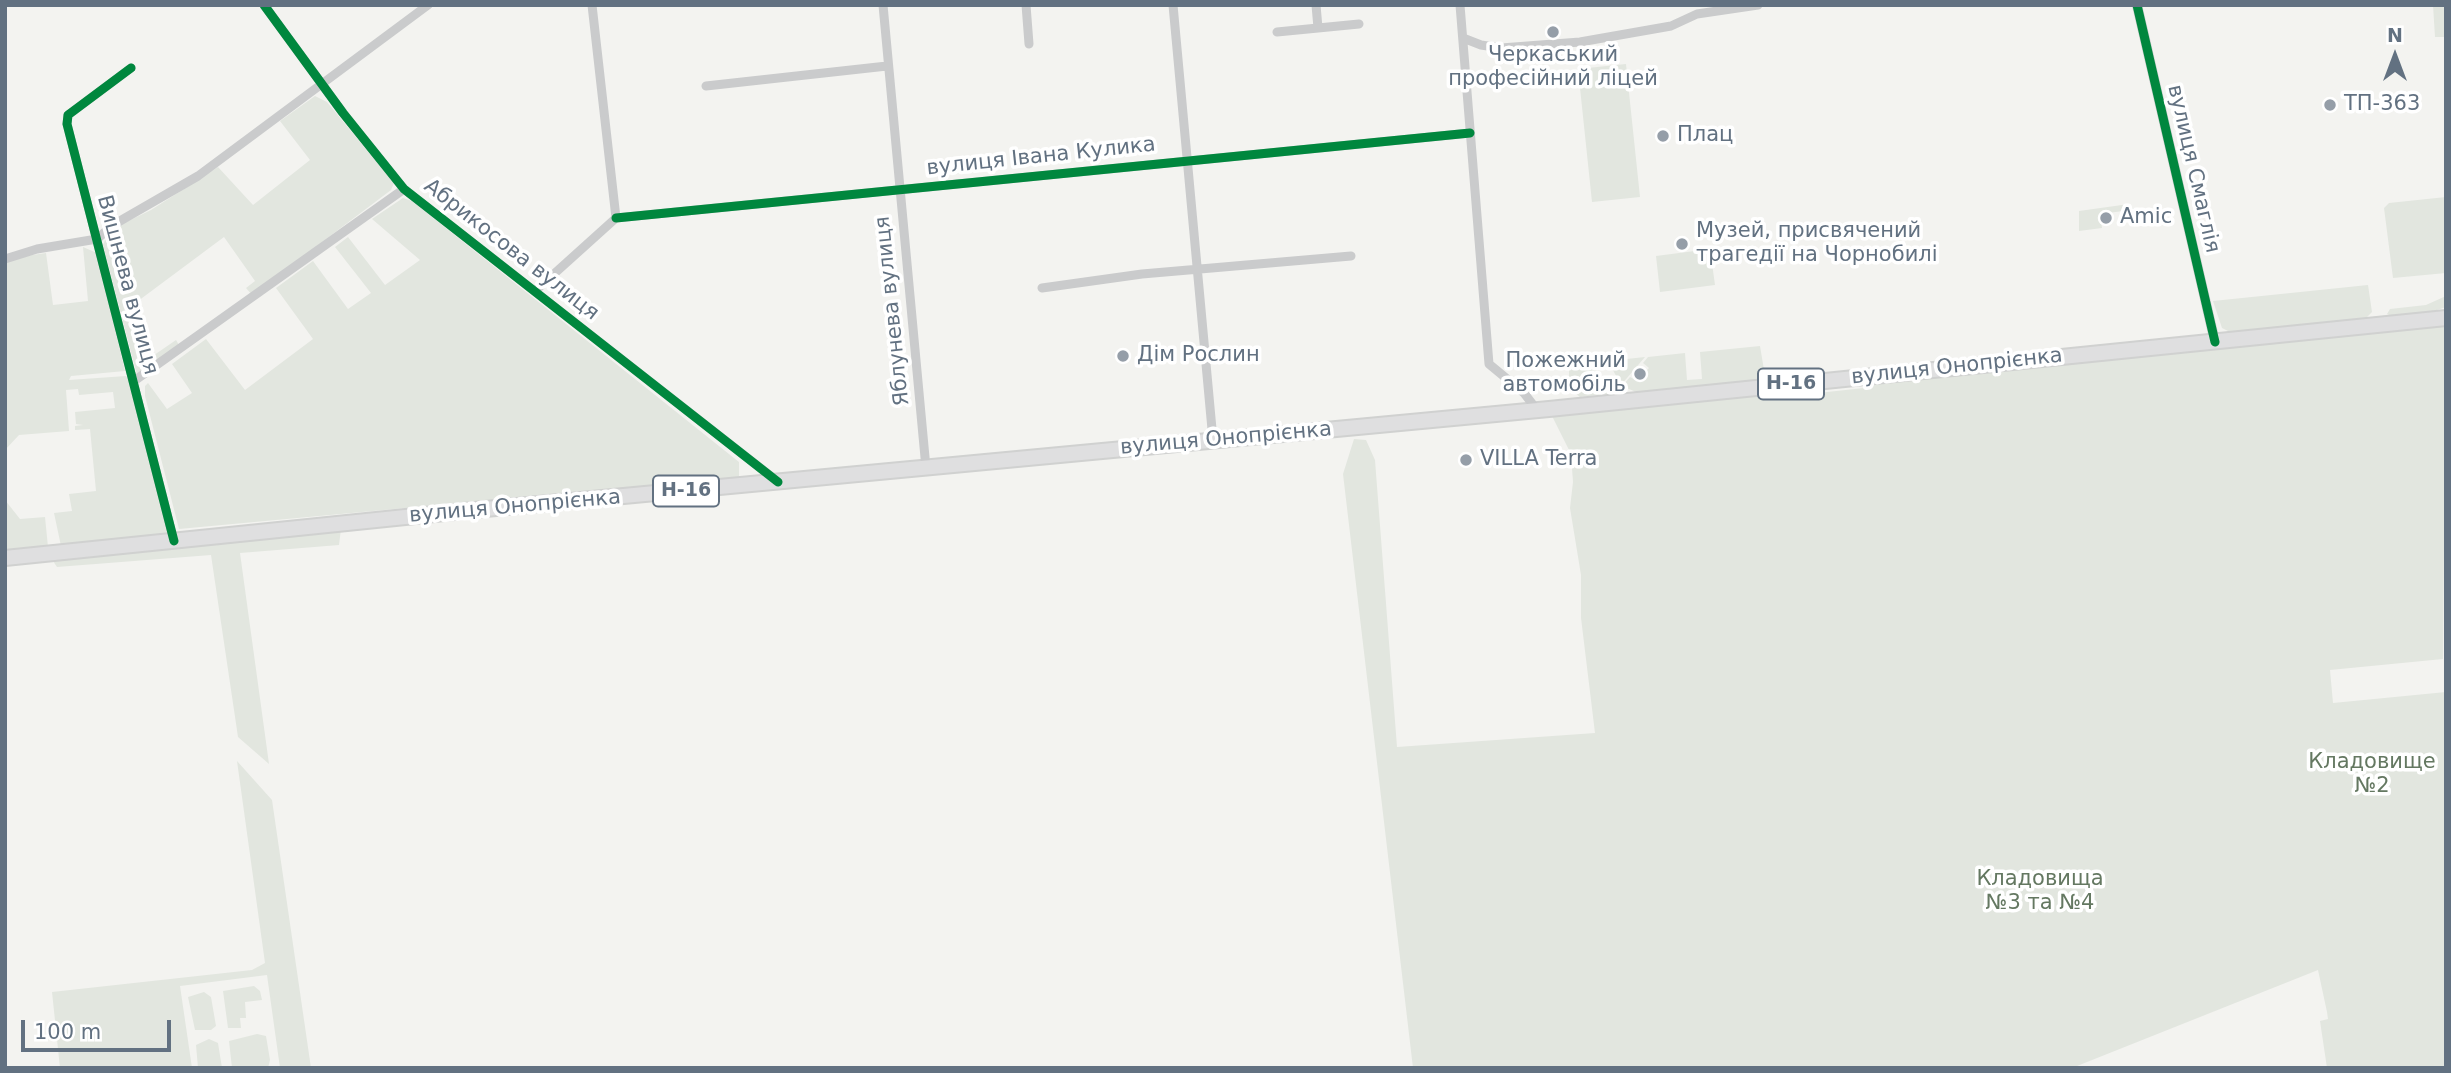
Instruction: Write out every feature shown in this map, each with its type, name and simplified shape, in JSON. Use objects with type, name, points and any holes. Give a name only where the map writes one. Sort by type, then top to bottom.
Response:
[{"type":"main road","name":"вулиця Онопрієнка","points":[[5,558],[1536,410],[2446,318]]},
{"type":"street","name":"Абрикосова вулиця","points":[[264,5],[321,83],[404,188],[778,482]]},
{"type":"street","points":[[5,259],[30,251],[97,239],[113,225],[198,176],[428,5]]},
{"type":"street","points":[[535,291],[616,218],[592,5]]},
{"type":"street","name":"Яблунева вулиця","points":[[883,5],[926,468]]},
{"type":"street","points":[[1026,5],[1029,44]]},
{"type":"street","points":[[1173,5],[1213,440]]},
{"type":"street","points":[[1317,5],[1318,28]]},
{"type":"street","points":[[1460,5],[1489,364],[1524,393],[1536,410]]},
{"type":"street","points":[[1463,38],[1471,43],[1501,48],[1580,42],[1671,26],[1697,15],[1758,5]]},
{"type":"street","name":"вулиця Смаглія","points":[[2137,5],[2215,342]]},
{"type":"street","points":[[1277,32],[1359,24]]},
{"type":"street","points":[[706,86],[887,66]]},
{"type":"street","name":"Вишнева вулиця","points":[[131,68],[68,116],[67,124],[174,541]]},
{"type":"street","name":"вулиця Івана Кулика","points":[[616,218],[1470,133]]},
{"type":"street","name":"Вишнева вулиця","points":[[134,381],[404,188]]},
{"type":"street","points":[[1042,288],[1198,268],[1351,256]]},
{"type":"green space","points":[[2433,5],[2446,5],[2446,37],[2435,37]]},
{"type":"green space","points":[[1626,64],[1640,197],[1592,202],[1578,69]]},
{"type":"green space","points":[[315,96],[327,102],[394,183],[391,190],[252,295],[246,288],[255,281],[224,237],[130,307],[144,362],[176,340],[179,345],[137,375],[103,245],[107,236],[116,227],[151,210],[218,167],[253,205],[310,160],[280,121]]},
{"type":"green space","points":[[2446,197],[2446,273],[2393,278],[2384,208],[2389,203]]},
{"type":"green space","points":[[403,198],[412,201],[739,462],[739,477],[179,529],[145,396],[145,386],[148,383],[167,409],[192,393],[172,364],[206,339],[245,390],[313,339],[276,288],[313,261],[348,309],[371,293],[335,247],[348,237],[385,285],[420,260],[372,219]]},
{"type":"green space","points":[[2129,204],[2136,211],[2138,223],[2134,223],[2131,210],[2100,214],[2102,228],[2079,231],[2079,211]]},
{"type":"green space","points":[[83,247],[97,253],[125,371],[71,376],[69,380],[126,376],[130,382],[169,535],[61,546],[54,513],[72,511],[69,494],[96,491],[90,429],[75,430],[75,426],[83,425],[76,424],[75,412],[115,408],[113,392],[79,395],[78,389],[66,390],[69,431],[19,435],[5,450],[5,259],[46,253],[53,305],[88,301]]},
{"type":"green space","points":[[1710,249],[1715,285],[1660,292],[1656,256]]},
{"type":"green space","points":[[2368,285],[2372,312],[2366,318],[2230,332],[2222,328],[2213,301]]},
{"type":"green space","points":[[2446,296],[2446,307],[2428,313],[2387,314],[2390,309],[2426,305]]},
{"type":"green space","points":[[2446,324],[2443,659],[2330,670],[2333,703],[2446,692],[2446,1068],[2327,1068],[2320,1021],[2328,1019],[2318,970],[2072,1068],[1413,1068],[1343,474],[1354,439],[1366,440],[1375,460],[1397,747],[1595,733],[1581,618],[1581,575],[1570,508],[1573,482],[1571,454],[1552,416],[1796,391],[1818,393],[1864,388],[1886,381]]},
{"type":"green space","points":[[1760,346],[1765,376],[1762,379],[1636,392],[1622,386],[1630,377],[1637,381],[1649,368],[1643,363],[1648,357],[1685,353],[1687,380],[1702,379],[1700,352]]},
{"type":"green space","points":[[1645,357],[1621,385],[1608,361]]},
{"type":"green space","points":[[1587,362],[1595,367],[1607,394],[1580,397],[1569,388],[1569,367]]},
{"type":"green space","points":[[5,500],[20,519],[45,517],[48,547],[5,551]]},
{"type":"green space","points":[[341,529],[339,545],[240,553],[269,764],[238,737],[211,555],[57,567],[53,561]]},
{"type":"green space","points":[[237,761],[272,800],[311,1068],[280,1068],[267,975],[180,986],[192,1068],[60,1068],[52,992],[252,970],[265,963]]},
{"type":"green space","points":[[254,986],[260,991],[262,1000],[245,1002],[246,1018],[240,1018],[241,1028],[228,1028],[223,991]]},
{"type":"green space","points":[[204,992],[211,997],[216,1026],[211,1030],[195,1030],[188,997]]},
{"type":"green space","points":[[257,1034],[266,1036],[270,1060],[268,1068],[232,1068],[229,1041]]},
{"type":"green space","points":[[209,1039],[218,1043],[222,1068],[198,1068],[196,1045]]},
{"type":"cycle path","points":[[264,5],[343,113],[404,189],[778,482]]},
{"type":"cycle path","points":[[2137,5],[2215,342]]},
{"type":"cycle path","points":[[131,68],[68,115],[67,124],[174,541]]},
{"type":"cycle path","points":[[616,218],[1470,133]]},
{"type":"place","name":"Черкаський професійний ліцей","points":[[1553,32]]},
{"type":"place","name":"ТП-363","points":[[2330,105]]},
{"type":"place","name":"Плац","points":[[1663,136]]},
{"type":"place","name":"Amic","points":[[2106,218]]},
{"type":"place","name":"Музей, присвячений трагедії на Чорнобилі","points":[[1682,244]]},
{"type":"place","name":"Дім Рослин","points":[[1123,356]]},
{"type":"place","name":"Пожежний автомобіль","points":[[1640,374]]},
{"type":"place","name":"VILLA Terra","points":[[1466,460]]},
{"type":"park label","name":"Кладовище №2","points":[[2372,775]]},
{"type":"park label","name":"Кладовища №3 та №4","points":[[2040,892]]}]
